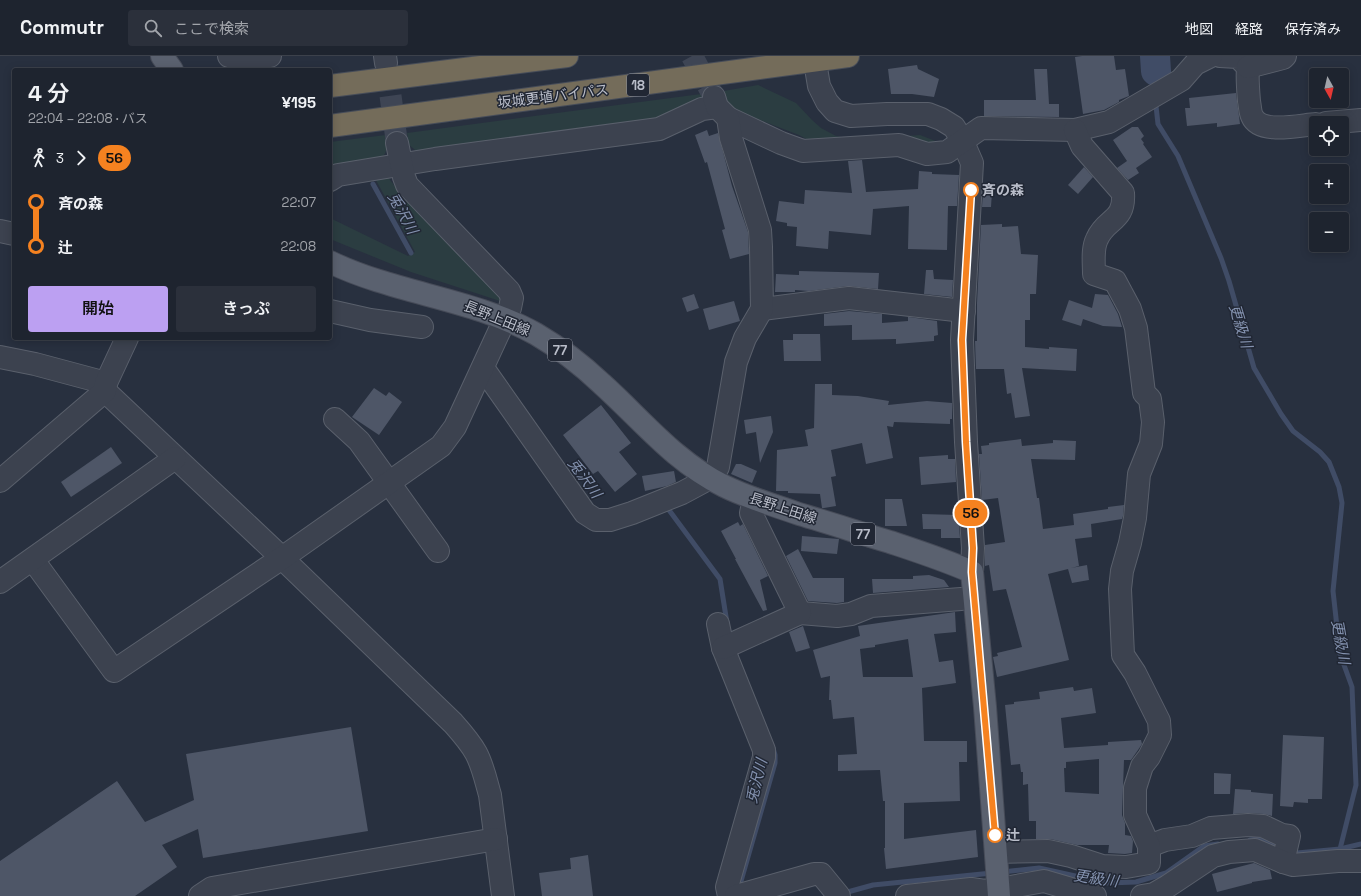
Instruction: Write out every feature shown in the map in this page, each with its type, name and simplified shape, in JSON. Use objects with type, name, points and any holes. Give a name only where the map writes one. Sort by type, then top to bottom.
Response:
[{"type":"highway","points":[[332,86],[568,56]]},
{"type":"highway","name":"坂城更埴バイパス","points":[[332,126],[815,58],[848,56]]},
{"type":"main road","points":[[162,56],[171,68]]},
{"type":"main road","name":"長野上田線","points":[[332,263],[374,280],[450,300],[505,319],[535,334],[577,362],[683,461],[723,486],[754,499],[907,548],[957,565],[972,572]]},
{"type":"main road","points":[[972,572],[999,890]]},
{"type":"street","points":[[229,56],[243,61],[270,56]]},
{"type":"street","points":[[332,179],[338,175],[434,159],[659,129],[702,109],[720,107],[781,143],[803,151],[899,145],[927,154],[947,152],[981,128],[1075,130],[1109,122],[1181,80],[1195,64],[1210,56]]},
{"type":"street","points":[[1220,56],[1238,57],[1248,67],[1247,79],[1251,115],[1261,126],[1270,128],[1309,125]]},
{"type":"street","points":[[1248,67],[1283,58],[1285,56]]},
{"type":"street","points":[[815,58],[819,86],[827,102],[835,111],[851,116],[928,114],[941,119],[954,127],[972,162],[962,340],[966,442],[973,548],[972,572]]},
{"type":"street","points":[[483,368],[585,513],[596,520],[610,520],[632,513],[682,493],[710,478],[718,467],[736,362],[745,338],[762,309],[760,230],[732,138],[720,107]]},
{"type":"street","points":[[1349,121],[1361,120]]},
{"type":"street","points":[[996,857],[1048,851],[1071,856],[1102,866],[1126,867],[1148,863],[1149,846],[1135,815],[1135,788],[1142,766],[1149,757],[1160,735],[1160,728],[1159,721],[1146,693],[1123,655],[1120,589],[1122,571],[1130,544],[1135,518],[1139,474],[1151,444],[1153,422],[1150,399],[1144,392],[1136,328],[1130,309],[1115,281],[1094,274],[1094,258],[1097,240],[1108,224],[1119,216],[1124,203],[1123,193],[1082,146],[1075,130]]},
{"type":"street","points":[[33,560],[114,672],[282,558],[440,446],[455,428],[505,319],[512,301],[512,296],[509,291],[407,185],[401,165],[397,143]]},
{"type":"street","points":[[0,231],[12,234]]},
{"type":"street","points":[[762,309],[849,298],[964,311]]},
{"type":"street","points":[[332,311],[370,320],[422,327]]},
{"type":"street","points":[[0,481],[105,387],[126,340]]},
{"type":"street","points":[[0,357],[35,364],[105,387],[175,458],[282,558],[453,723],[468,740],[476,753],[486,780],[490,795],[503,896]]},
{"type":"street","points":[[335,419],[360,441],[438,551]]},
{"type":"street","points":[[0,582],[175,458]]},
{"type":"street","points":[[754,499],[751,513],[800,613]]},
{"type":"street","points":[[724,648],[800,613],[837,616],[851,614],[871,606],[961,599]]},
{"type":"street","points":[[718,624],[724,648],[764,750],[764,757],[727,887],[736,895],[814,874],[821,874],[834,889]]},
{"type":"street","points":[[1149,846],[1165,840],[1192,836],[1211,828],[1263,826],[1282,835],[1289,836],[1285,854]]},
{"type":"street","points":[[200,896],[212,888],[496,839]]},
{"type":"street","points":[[1142,896],[1154,894],[1213,856],[1229,852],[1255,850],[1285,854],[1293,865],[1338,861],[1361,861]]},
{"type":"street","points":[[907,896],[971,889],[985,891],[999,890],[1044,881],[1095,896]]},
{"type":"shaded area","points":[[758,85],[796,103],[821,128],[836,136],[852,139],[808,140],[799,135],[752,117],[726,104],[718,92]]},
{"type":"shaded area","points":[[701,94],[704,99],[658,121],[419,153],[409,145],[407,133]]},
{"type":"shaded area","points":[[386,135],[387,148],[381,159],[332,168],[332,142]]},
{"type":"shaded area","points":[[920,135],[938,142],[929,147],[879,138]]},
{"type":"shaded area","points":[[387,176],[397,189],[502,298],[500,301],[411,272],[332,240],[332,219],[408,256],[415,252],[375,177]]},
{"type":"building","points":[[1114,56],[1116,70],[1125,69],[1129,96],[1119,100],[1119,102],[1104,110],[1083,114],[1075,57]]},
{"type":"building","points":[[917,65],[918,69],[939,79],[934,97],[912,94],[891,94],[888,69]]},
{"type":"building","points":[[1034,69],[1047,69],[1049,104],[1059,104],[1059,117],[984,116],[984,100],[1036,100]]},
{"type":"building","points":[[1236,93],[1240,124],[1217,127],[1217,123],[1187,126],[1185,108],[1190,108],[1189,98]]},
{"type":"building","points":[[1132,127],[1138,127],[1144,136],[1141,139],[1152,157],[1136,168],[1139,173],[1128,180],[1117,168],[1127,161],[1113,140]]},
{"type":"building","points":[[707,130],[709,136],[718,133],[732,186],[748,232],[749,254],[730,259],[722,230],[725,229],[707,162],[705,163],[695,135]]},
{"type":"building","points":[[862,160],[866,192],[918,189],[919,171],[932,172],[932,174],[959,175],[957,206],[948,206],[947,250],[908,249],[909,206],[873,209],[871,235],[829,231],[828,249],[796,246],[797,227],[787,226],[787,223],[776,221],[779,201],[804,204],[805,190],[852,193],[848,161]]},
{"type":"building","points":[[1084,167],[1093,177],[1078,194],[1068,185]]},
{"type":"building","points":[[983,192],[992,192],[991,207],[982,207]]},
{"type":"building","points":[[1002,224],[1002,227],[1018,226],[1021,254],[1038,255],[1036,294],[1030,294],[1030,320],[1025,320],[1025,347],[1077,349],[1076,371],[1022,368],[1030,416],[1015,418],[1011,393],[1007,394],[1004,369],[976,369],[975,341],[977,341],[977,303],[981,225]]},
{"type":"building","points":[[926,270],[933,270],[934,279],[953,280],[952,297],[924,294]]},
{"type":"building","points":[[799,271],[879,273],[878,289],[848,286],[809,291],[795,290],[795,292],[775,292],[776,274],[799,275]]},
{"type":"building","points":[[694,294],[699,308],[687,312],[682,298]]},
{"type":"building","points":[[1095,294],[1108,295],[1118,314],[1122,327],[1103,326],[1083,319],[1081,326],[1062,320],[1069,300],[1092,308]]},
{"type":"building","points":[[734,301],[740,321],[709,330],[703,309]]},
{"type":"building","points":[[849,311],[882,314],[882,323],[908,321],[908,317],[937,321],[938,335],[934,336],[934,341],[896,344],[896,339],[852,340],[852,325],[824,326],[824,314]]},
{"type":"building","points":[[793,334],[820,334],[821,361],[784,361],[783,340],[793,340]]},
{"type":"building","points":[[815,384],[832,384],[832,395],[858,396],[889,401],[888,405],[927,401],[952,403],[952,419],[950,419],[950,424],[894,422],[893,427],[887,426],[893,458],[866,464],[862,443],[831,450],[836,476],[831,477],[836,506],[822,508],[820,494],[776,491],[777,450],[808,446],[805,430],[814,428]]},
{"type":"building","points":[[374,388],[386,396],[389,392],[402,402],[379,435],[352,417]]},
{"type":"building","points":[[601,405],[631,443],[619,452],[637,474],[615,492],[598,471],[593,474],[563,435]]},
{"type":"building","points":[[771,416],[773,432],[760,463],[756,432],[746,434],[744,420]]},
{"type":"building","points":[[1021,439],[1022,446],[1053,443],[1053,440],[1076,441],[1075,460],[1031,459],[1037,498],[1039,498],[1043,529],[1074,525],[1073,514],[1108,509],[1108,507],[1124,505],[1123,516],[1122,519],[1091,524],[1092,537],[1075,539],[1079,566],[1071,568],[1087,565],[1089,580],[1072,583],[1068,569],[1048,574],[1069,660],[997,677],[993,657],[998,656],[997,653],[1022,647],[1006,589],[993,591],[989,565],[985,566],[985,545],[1005,542],[998,498],[982,500],[979,454],[982,454],[981,446],[989,445],[989,443]]},
{"type":"building","points":[[111,447],[122,463],[71,497],[61,482]]},
{"type":"building","points":[[948,455],[948,459],[955,459],[956,482],[921,485],[919,457]]},
{"type":"building","points":[[736,464],[741,464],[757,471],[752,483],[731,474]]},
{"type":"building","points":[[674,471],[676,482],[667,486],[645,491],[642,476]]},
{"type":"building","points":[[885,499],[902,499],[907,526],[885,526]]},
{"type":"building","points":[[922,514],[958,515],[960,538],[941,538],[941,529],[923,529]]},
{"type":"building","points":[[738,522],[740,526],[743,524],[768,576],[760,580],[767,610],[763,611],[721,531]]},
{"type":"building","points":[[802,536],[839,539],[837,554],[801,551]]},
{"type":"building","points":[[798,549],[813,578],[844,578],[844,602],[808,601],[786,556]]},
{"type":"building","points":[[929,575],[944,580],[949,587],[873,593],[872,579],[913,579],[913,576]]},
{"type":"building","points":[[955,612],[956,632],[934,634],[939,662],[953,660],[956,683],[922,688],[924,741],[967,741],[967,762],[959,762],[960,801],[904,803],[904,839],[976,830],[978,857],[886,869],[884,848],[885,801],[883,801],[880,770],[838,771],[838,755],[857,754],[854,717],[833,719],[831,700],[829,700],[830,676],[821,678],[813,650],[860,636],[858,626]],"holes":[[[908,639],[913,677],[863,677],[860,649]]]},
{"type":"building","points":[[803,626],[810,648],[796,652],[789,632]]},
{"type":"building","points":[[1073,687],[1074,691],[1092,688],[1096,713],[1061,718],[1064,748],[1108,745],[1108,742],[1141,740],[1142,744],[1131,760],[1124,760],[1122,815],[1125,823],[1125,835],[1131,836],[1133,841],[1132,853],[1108,853],[1109,845],[1077,845],[1050,839],[1036,839],[1036,821],[1029,821],[1028,784],[1023,785],[1023,772],[1021,772],[1020,764],[1011,765],[1005,705],[1014,704],[1014,702],[1040,699],[1039,692]],"holes":[[[1099,759],[1099,794],[1065,792],[1064,768],[1066,768],[1066,762]]]},
{"type":"building","points":[[351,727],[368,831],[203,858],[198,829],[162,845],[177,867],[135,896],[0,896],[0,861],[117,781],[145,822],[194,800],[186,754]]},
{"type":"building","points":[[1283,735],[1324,737],[1322,799],[1308,799],[1308,803],[1294,802],[1293,807],[1280,806]]},
{"type":"building","points":[[1214,773],[1231,774],[1230,794],[1214,794]]},
{"type":"building","points":[[1235,789],[1273,794],[1272,816],[1249,813],[1233,814]]},
{"type":"building","points":[[588,855],[593,896],[542,896],[539,873],[571,869],[570,858]]},
{"type":"building","points":[[1254,863],[1270,870],[1272,879],[1252,882],[1217,892],[1212,874]]},
{"type":"waterway","name":"更級川","points":[[1155,56],[1156,71]]},
{"type":"waterway","name":"更級川","points":[[1156,106],[1158,124],[1178,156],[1221,258],[1254,368],[1281,414],[1293,431],[1320,452],[1329,462],[1339,487],[1342,503],[1333,591],[1340,654],[1352,687],[1356,785],[1340,849]]},
{"type":"waterway","name":"兎沢川","points":[[373,184],[411,253]]},
{"type":"waterway","name":"兎沢川","points":[[666,506],[720,579],[727,623]]},
{"type":"waterway","name":"兎沢川","points":[[739,888],[775,763],[773,748]]},
{"type":"waterway","name":"更級川","points":[[1250,840],[1258,839],[1282,848]]},
{"type":"waterway","name":"更級川","points":[[1002,872],[1039,868],[1107,883],[1136,882],[1166,873],[1204,846],[1218,844]]},
{"type":"waterway","name":"更級川","points":[[1291,851],[1297,853],[1340,849],[1361,844]]},
{"type":"waterway","name":"更級川","points":[[844,893],[873,885],[992,873]]},
{"type":"tunnel","points":[[692,56],[714,97]]},
{"type":"tunnel","points":[[386,63],[397,143]]},
{"type":"bus line","name":"56","points":[[971,190],[962,340],[965,428],[973,548],[972,572],[995,835]]},
{"type":"place","name":"斉の森","points":[[971,190]]},
{"type":"place","name":"辻","points":[[995,835]]}]
